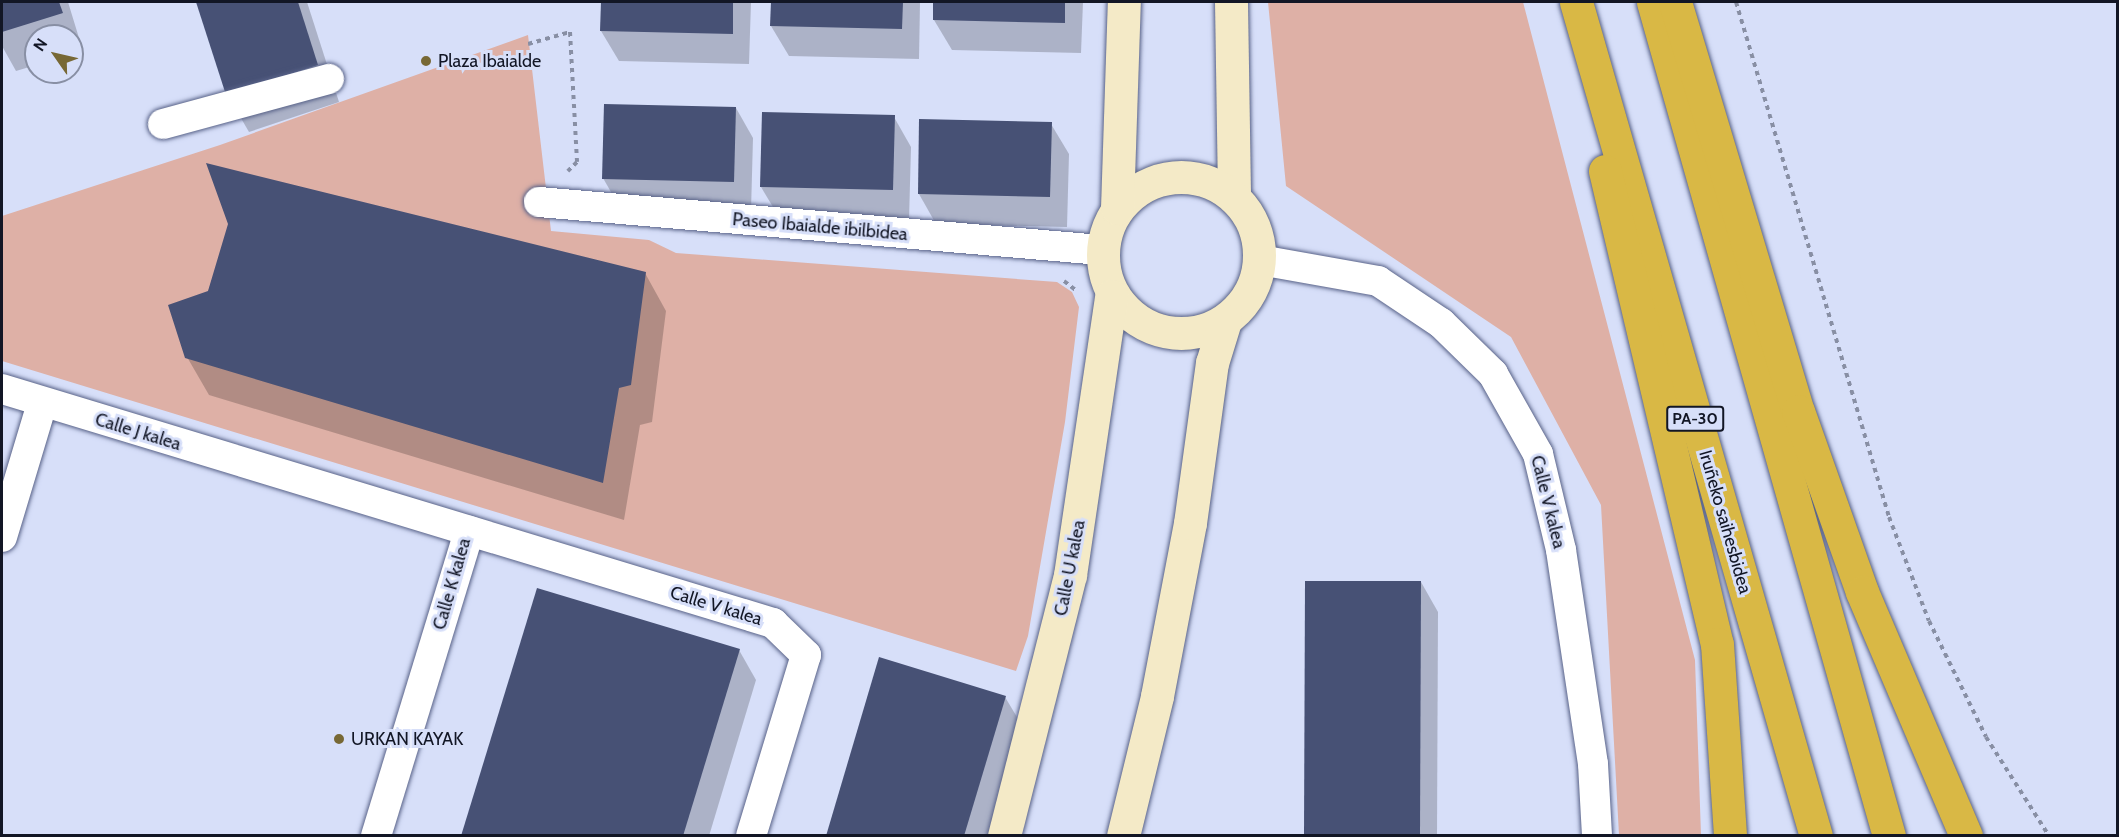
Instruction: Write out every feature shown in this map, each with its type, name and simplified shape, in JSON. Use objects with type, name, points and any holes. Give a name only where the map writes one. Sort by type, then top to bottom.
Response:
[{"type":"highway","points":[[1653,2],[1889,836]]},
{"type":"highway","points":[[1675,2],[1700,70],[1798,411],[1862,592],[1966,836]]},
{"type":"highway","points":[[1578,10],[1614,225],[1678,463],[1717,644],[1730,836]]},
{"type":"highway","name":"Iruñeko saihesbidea","points":[[1578,10],[1816,836]]},
{"type":"street","points":[[1117,208],[1145,184],[1179,176],[1212,182],[1234,197],[1251,220],[1260,260],[1248,297],[1225,321],[1189,335],[1145,327],[1112,296],[1101,250],[1117,208],[1124,2]]},
{"type":"street","points":[[1231,2],[1234,197]]},
{"type":"street","points":[[163,124],[329,79]]},
{"type":"street","name":"Paseo Ibaialde ibilbidea","points":[[539,202],[1101,250]]},
{"type":"street","name":"Calle V kalea","points":[[1260,260],[1378,281],[1441,323],[1493,374],[1538,454],[1561,550],[1593,764],[1597,836]]},
{"type":"street","name":"Calle U kalea","points":[[1004,836],[1070,575],[1112,296]]},
{"type":"street","points":[[1123,836],[1157,696],[1190,523],[1212,363],[1225,321]]},
{"type":"street","name":"Calle J kalea","points":[[2,390],[234,461]]},
{"type":"street","points":[[2,537],[42,404]]},
{"type":"street","name":"Calle K kalea","points":[[234,461],[469,531],[376,836]]},
{"type":"street","name":"Calle V kalea","points":[[469,531],[773,623],[806,654],[751,836]]},
{"type":"path","points":[[1736,2],[1889,517],[1929,621],[1986,737],[2049,836]]},
{"type":"shaded area","points":[[1268,2],[1523,2],[1695,660],[1701,835],[1619,835],[1601,505],[1511,337],[1286,186]]},
{"type":"shaded area","points":[[528,35],[551,231],[649,240],[676,253],[1057,282],[1072,292],[1079,307],[1065,422],[1028,636],[1016,671],[2,361],[2,216],[220,145]]},
{"type":"building","points":[[2,2],[59,2],[63,13],[2,32]]},
{"type":"building","points":[[196,2],[298,2],[318,65],[226,95]]},
{"type":"building","points":[[601,2],[733,2],[733,34],[600,31]]},
{"type":"building","points":[[771,2],[903,2],[902,29],[770,26]]},
{"type":"building","points":[[933,2],[1065,2],[1065,23],[933,20]]},
{"type":"building","points":[[604,104],[736,107],[734,182],[602,179]]},
{"type":"building","points":[[762,112],[895,115],[893,190],[760,187]]},
{"type":"building","points":[[919,119],[1052,122],[1050,197],[918,194]]},
{"type":"building","points":[[206,163],[646,272],[631,385],[619,388],[603,483],[185,358],[168,305],[208,291],[228,224]]},
{"type":"building","points":[[1305,581],[1421,581],[1420,836],[1304,836]]},
{"type":"building","points":[[537,588],[740,649],[683,836],[461,836]]},
{"type":"building","points":[[879,657],[1006,696],[964,836],[826,836]]},
{"type":"place","name":"Plaza Ibaialde","points":[[426,61]]},
{"type":"place","name":"URKAN KAYAK","points":[[339,739]]}]
